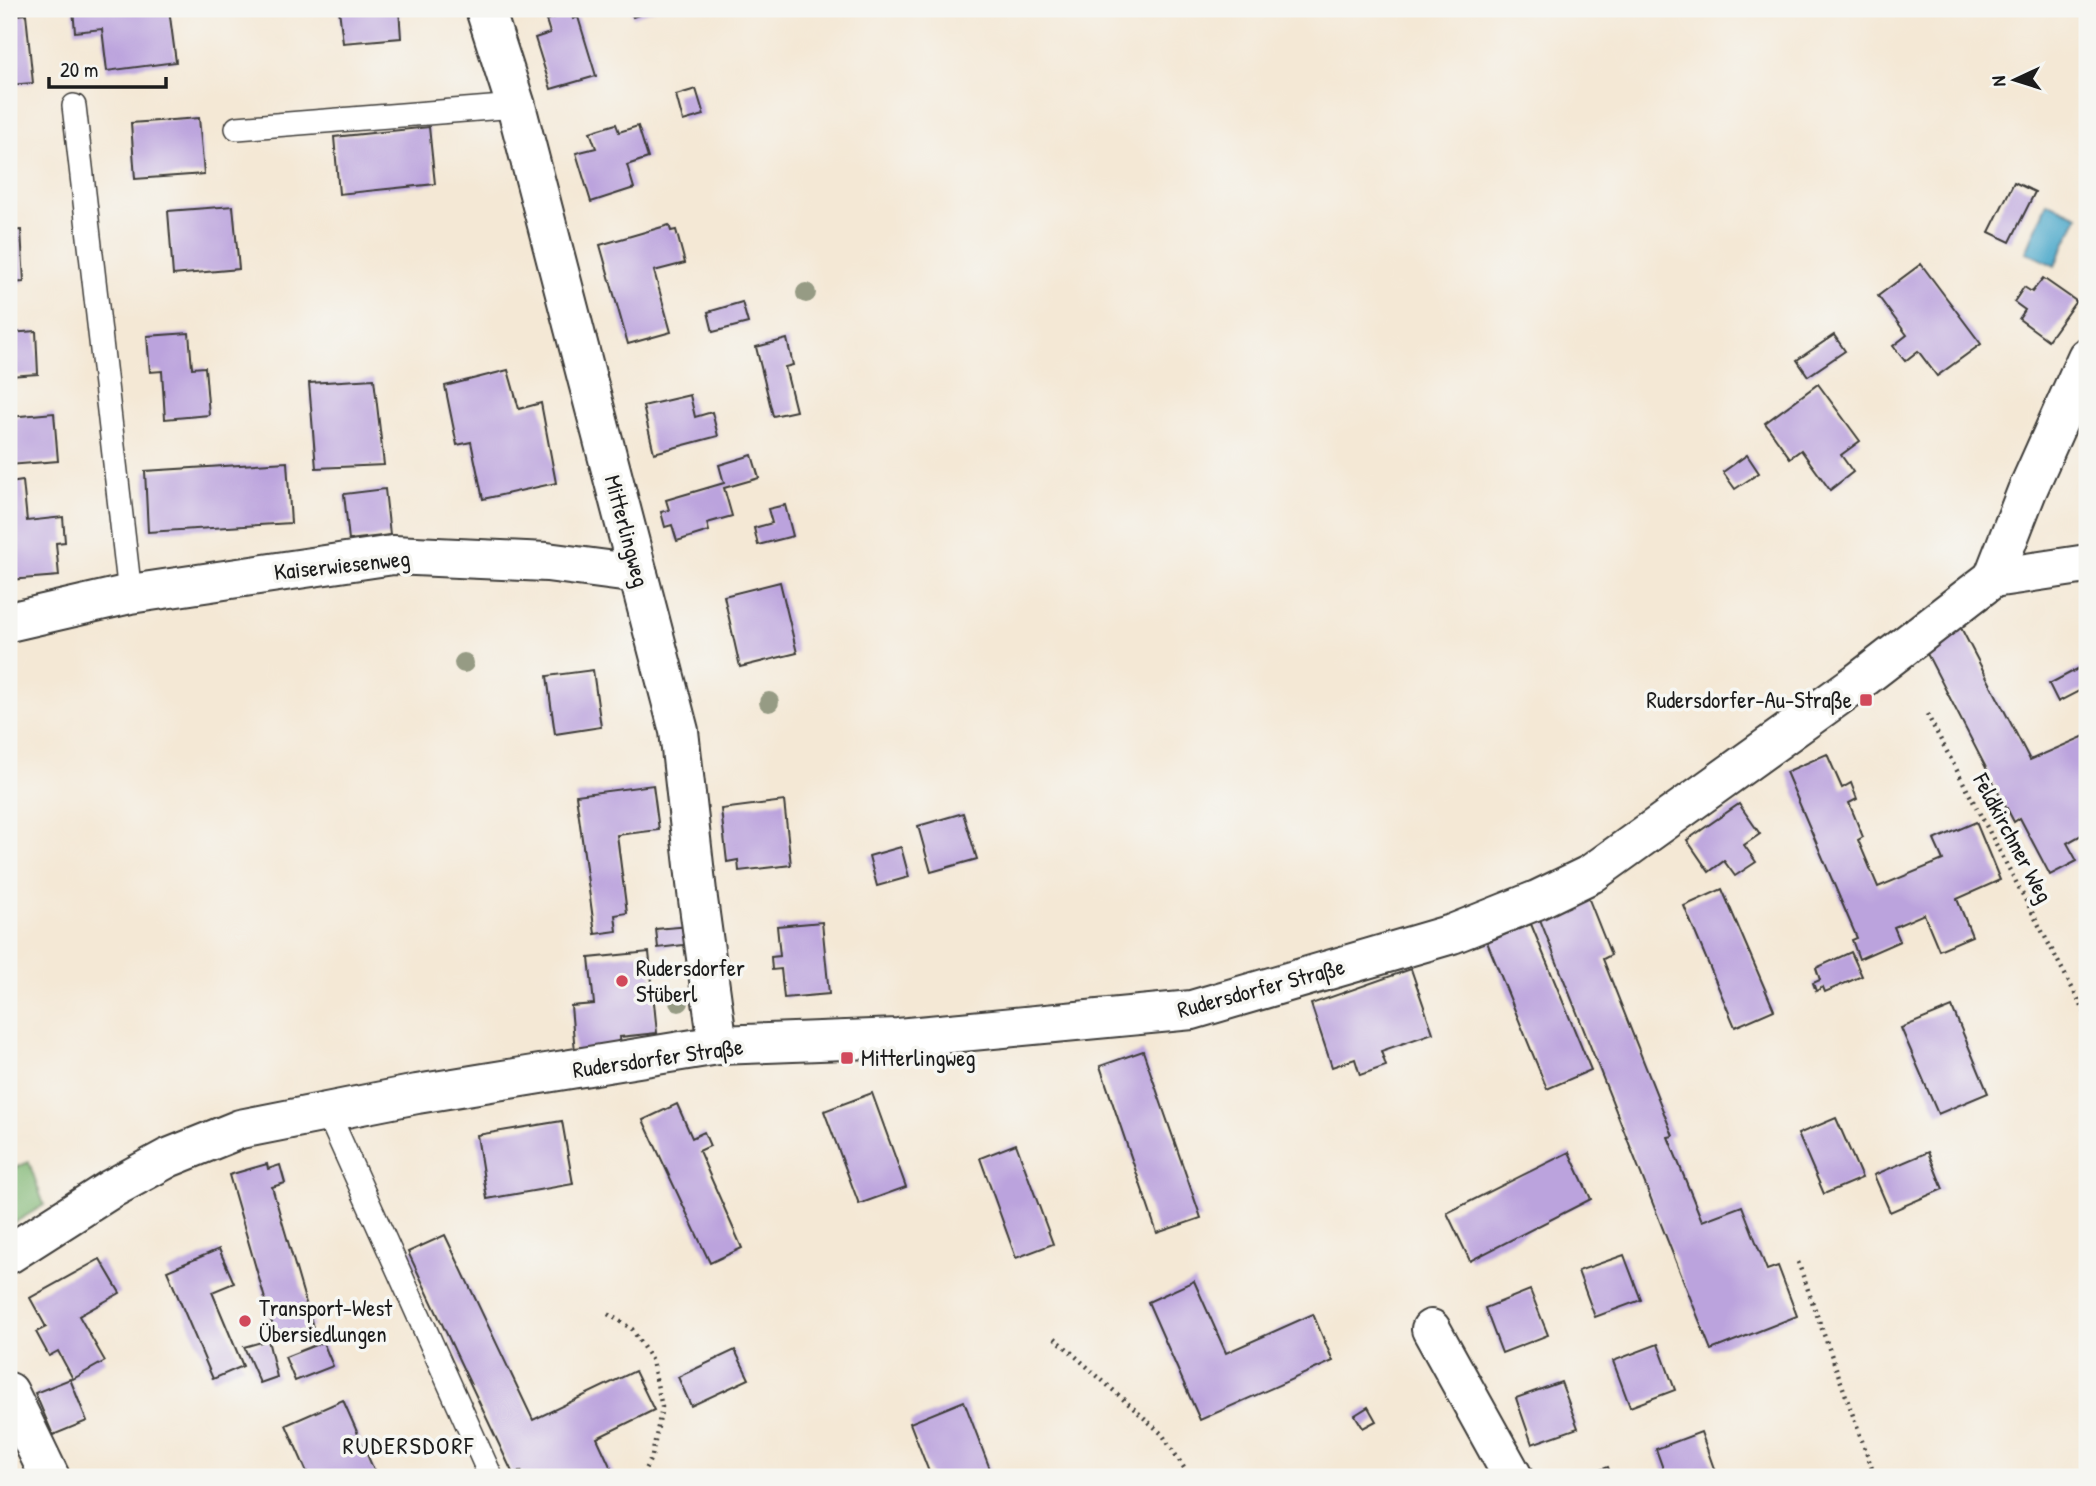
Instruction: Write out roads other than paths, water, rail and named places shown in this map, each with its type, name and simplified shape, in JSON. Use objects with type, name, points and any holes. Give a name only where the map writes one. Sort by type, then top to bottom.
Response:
[{"type":"street","name":"Mitterlingweg","points":[[485,9],[516,106],[679,731],[718,1045]]},
{"type":"street","points":[[1993,578],[2027,491],[2087,357]]},
{"type":"street","name":"Kaiserwiesenweg","points":[[9,622],[130,594],[393,555],[547,562],[638,574]]},
{"type":"street","name":"Rudersdorfer Straße","points":[[9,1254],[111,1189],[168,1158],[240,1129],[417,1094],[718,1045],[898,1038],[1192,1010],[1452,934],[1538,900],[1591,874],[1858,682],[1993,578],[2087,564]]},
{"type":"street","points":[[1432,1329],[1513,1477]]},
{"type":"street","points":[[9,1392],[50,1477]]},
{"type":"lane","points":[[74,106],[130,594]]},
{"type":"lane","points":[[237,128],[516,106]]},
{"type":"lane","points":[[327,1111],[491,1477]]},
{"type":"water","points":[[2047,202],[2078,216],[2055,266],[2026,252]]},
{"type":"place","name":"Rudersdorfer-Au-Straße","points":[[1866,700]]},
{"type":"place","name":"Rudersdorfer Stüberl","points":[[622,981]]},
{"type":"place","name":"Mitterlingweg","points":[[847,1058]]},
{"type":"place","name":"Transport-West Übersiedlungen","points":[[245,1321]]},
{"type":"district","name":"RUDERSDORF","points":[[409,1446]]}]
